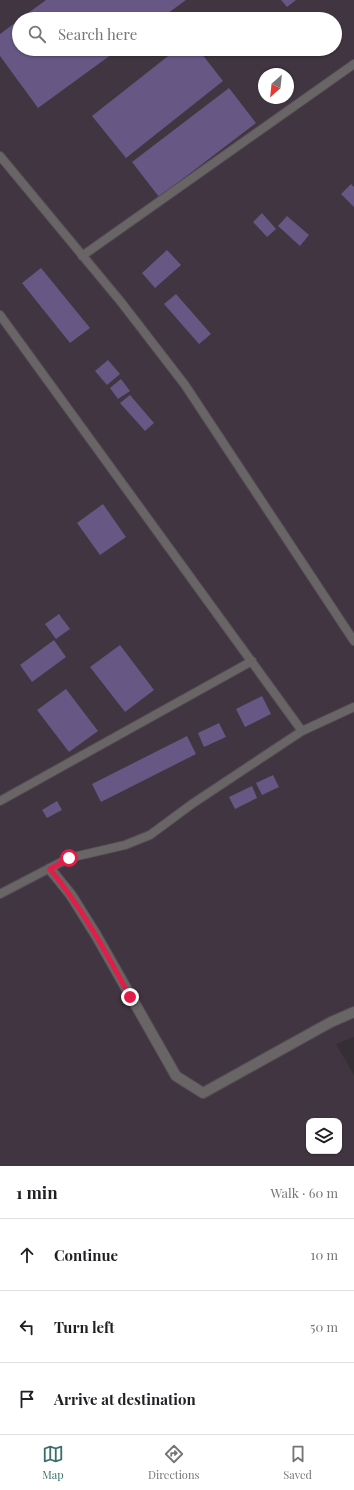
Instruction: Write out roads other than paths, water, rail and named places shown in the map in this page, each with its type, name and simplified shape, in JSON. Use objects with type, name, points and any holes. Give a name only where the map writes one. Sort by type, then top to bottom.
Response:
[{"type":"street","points":[[50,869],[71,894],[96,935],[176,1076],[203,1093],[331,1022],[354,1012]]},
{"type":"lane","points":[[82,256],[354,64]]},
{"type":"lane","points":[[0,156],[121,302],[185,385],[354,641]]},
{"type":"lane","points":[[0,316],[302,731]]},
{"type":"lane","points":[[0,802],[252,661]]},
{"type":"lane","points":[[0,894],[69,858],[125,845],[150,835],[192,804],[302,731],[354,707]]}]
